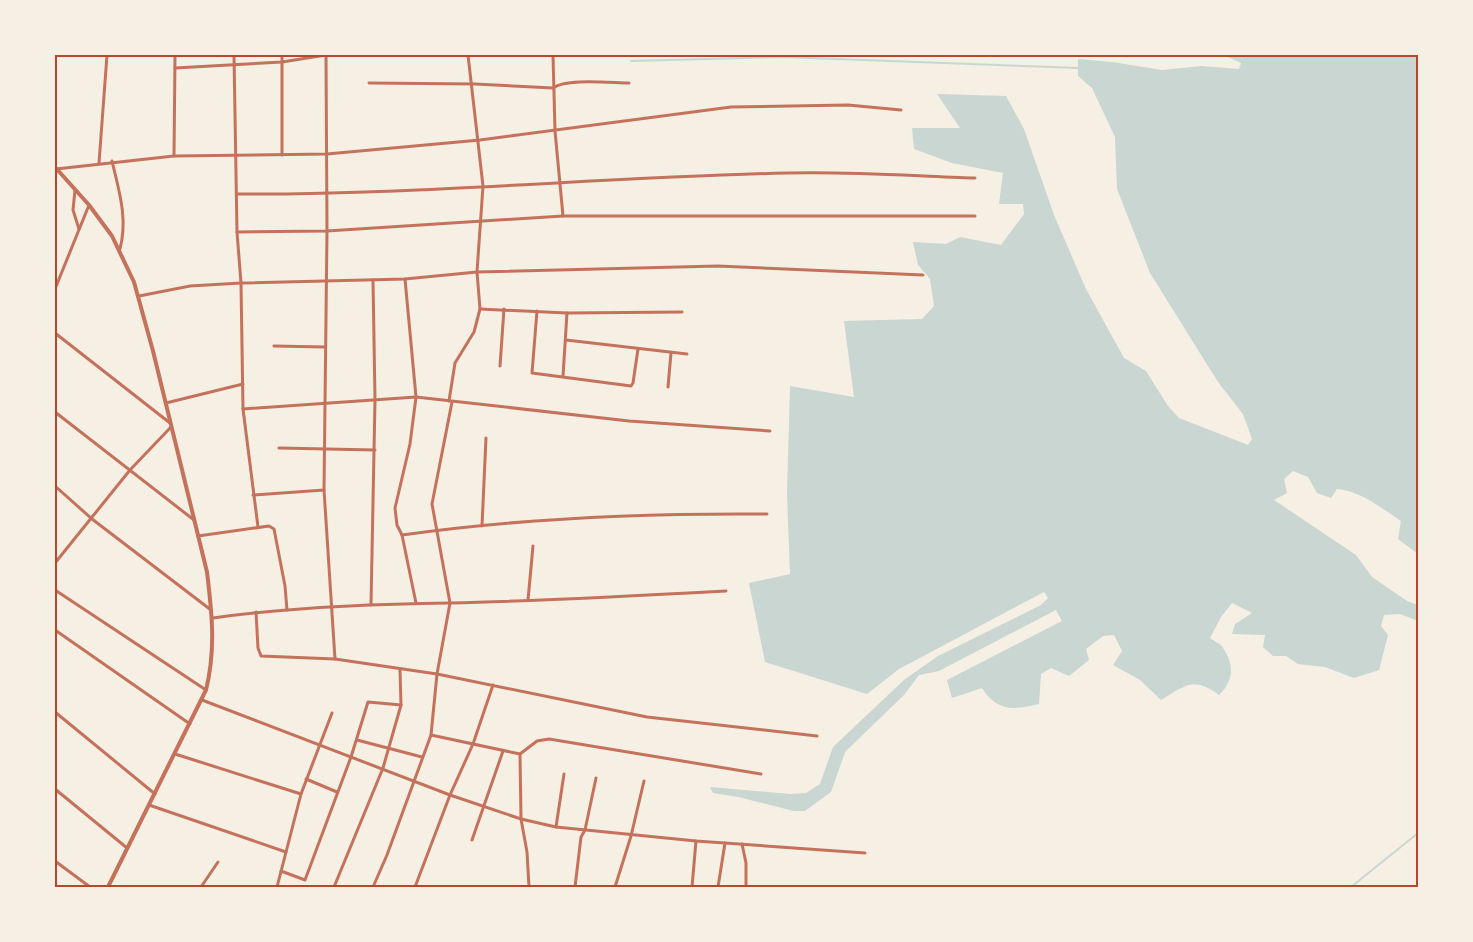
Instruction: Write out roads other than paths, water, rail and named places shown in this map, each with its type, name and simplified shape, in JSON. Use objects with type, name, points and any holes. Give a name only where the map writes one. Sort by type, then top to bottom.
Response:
[{"type":"street","points":[[99,163],[107,55]]},
{"type":"street","points":[[174,156],[175,55]]},
{"type":"street","points":[[234,55],[235,154],[237,232],[241,282],[243,409],[258,527]]},
{"type":"street","points":[[282,55],[282,155]]},
{"type":"street","points":[[175,68],[282,62],[326,55],[327,230],[324,490],[335,659]]},
{"type":"street","points":[[372,887],[387,855],[431,736],[437,674],[450,603],[435,530],[432,504],[451,402],[455,363],[474,332],[480,309],[477,272],[483,186],[480,140],[468,55]]},
{"type":"street","points":[[553,55],[555,131],[563,216]]},
{"type":"street","points":[[369,83],[472,84],[553,88],[572,83],[629,83]]},
{"type":"street","points":[[56,168],[174,156],[327,154],[480,140],[731,107],[848,105],[902,110]]},
{"type":"street","points":[[112,161],[124,212],[120,249]]},
{"type":"street","points":[[56,168],[89,205],[120,249],[139,296],[207,572],[213,618],[212,657],[206,690],[191,724],[108,887]]},
{"type":"street","points":[[237,194],[326,195],[561,182],[789,173],[975,178]]},
{"type":"street","points":[[75,190],[73,210],[79,230]]},
{"type":"street","points":[[55,289],[89,205]]},
{"type":"street","points":[[237,232],[327,230],[563,216],[975,216]]},
{"type":"street","points":[[139,296],[190,286],[241,282],[326,282],[404,279],[477,272],[718,266],[923,275]]},
{"type":"street","points":[[404,279],[416,396],[410,444],[396,508],[397,525],[402,535],[416,603]]},
{"type":"street","points":[[371,605],[376,400],[373,280]]},
{"type":"street","points":[[480,309],[567,313],[682,312]]},
{"type":"street","points":[[500,366],[504,309]]},
{"type":"street","points":[[537,311],[532,374],[563,376],[631,386],[638,349]]},
{"type":"street","points":[[563,376],[567,313]]},
{"type":"street","points":[[55,333],[171,425]]},
{"type":"street","points":[[566,340],[687,354]]},
{"type":"street","points":[[274,346],[325,347]]},
{"type":"street","points":[[668,387],[671,353]]},
{"type":"street","points":[[166,403],[243,384]]},
{"type":"street","points":[[243,409],[416,396],[451,402],[629,421],[770,431]]},
{"type":"street","points":[[55,412],[194,520]]},
{"type":"street","points":[[55,563],[130,470],[171,425]]},
{"type":"street","points":[[482,526],[486,438]]},
{"type":"street","points":[[279,448],[375,450]]},
{"type":"street","points":[[55,486],[92,519],[212,611]]},
{"type":"street","points":[[253,496],[324,490]]},
{"type":"street","points":[[402,535],[553,519],[674,514],[766,514]]},
{"type":"street","points":[[198,536],[258,527],[269,526],[274,529],[286,586],[287,610]]},
{"type":"street","points":[[528,600],[533,546]]},
{"type":"street","points":[[55,590],[206,690]]},
{"type":"street","points":[[213,618],[256,612],[371,605],[726,591]]},
{"type":"street","points":[[256,612],[258,648],[261,656],[335,659],[437,674],[647,717],[817,736]]},
{"type":"street","points":[[55,630],[191,724]]},
{"type":"street","points":[[334,887],[383,768],[400,705],[400,670]]},
{"type":"street","points":[[415,887],[450,794],[473,744],[493,685]]},
{"type":"street","points":[[202,700],[414,781],[521,819],[556,827],[631,836],[865,853]]},
{"type":"street","points":[[281,871],[305,880],[351,757],[368,702],[400,705]]},
{"type":"street","points":[[55,712],[155,794]]},
{"type":"street","points":[[277,887],[301,794],[332,713]]},
{"type":"street","points":[[431,736],[520,754],[542,739],[761,774]]},
{"type":"street","points":[[357,740],[422,757]]},
{"type":"street","points":[[472,840],[503,751]]},
{"type":"street","points":[[175,754],[301,794]]},
{"type":"street","points":[[520,754],[521,819],[527,852],[529,887]]},
{"type":"street","points":[[556,827],[564,774]]},
{"type":"street","points":[[575,887],[580,837],[585,830],[596,778]]},
{"type":"street","points":[[306,779],[337,792]]},
{"type":"street","points":[[615,887],[631,836],[644,781]]},
{"type":"street","points":[[55,789],[127,848]]},
{"type":"street","points":[[149,805],[286,852]]},
{"type":"street","points":[[692,887],[696,842]]},
{"type":"street","points":[[718,887],[725,843]]},
{"type":"street","points":[[742,844],[746,863],[746,887]]},
{"type":"street","points":[[55,861],[90,887]]},
{"type":"street","points":[[201,887],[218,862]]},
{"type":"waterway","points":[[631,61],[782,57],[1079,68]]},
{"type":"waterway","points":[[1351,887],[1418,833]]}]
